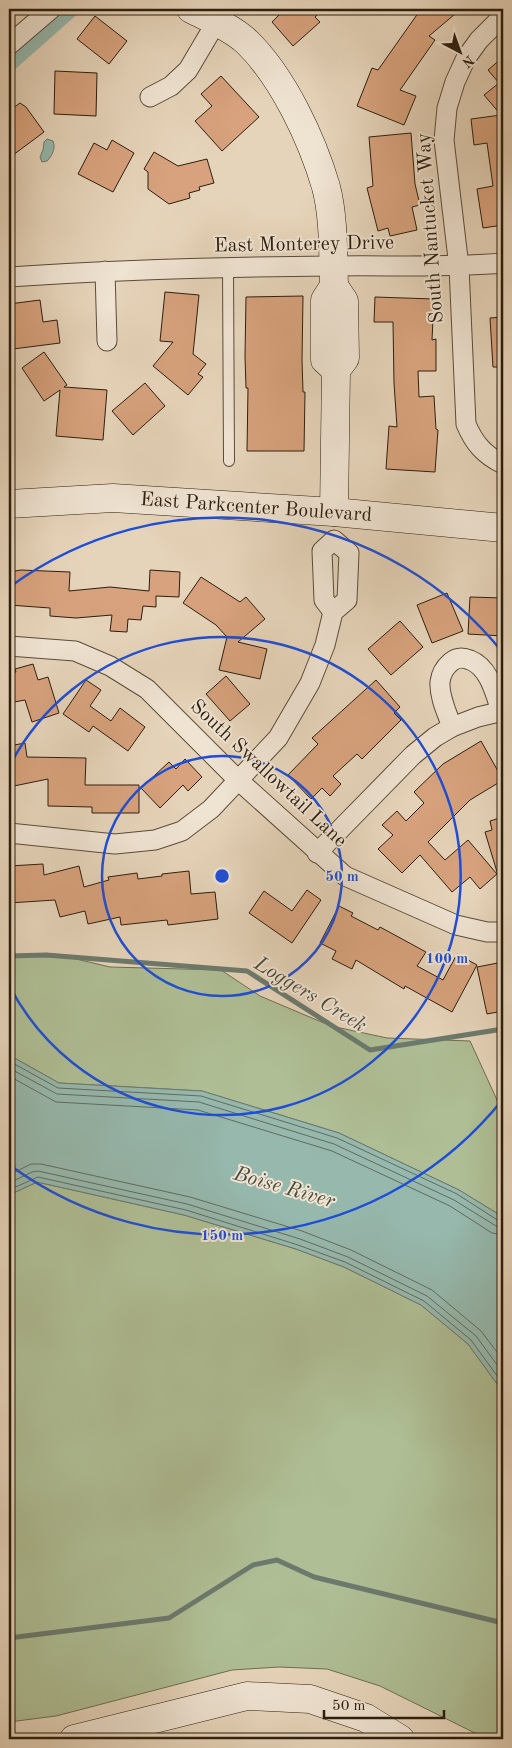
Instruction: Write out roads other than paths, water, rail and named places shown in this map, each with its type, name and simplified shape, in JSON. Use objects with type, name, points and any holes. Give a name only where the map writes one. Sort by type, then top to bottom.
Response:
[{"type":"street","points":[[9,45],[51,9]]},
{"type":"street","points":[[191,9],[220,15],[263,60],[306,130],[326,189],[332,238],[333,276],[344,301],[346,358],[336,370],[334,540],[322,551],[324,600],[333,612]]},
{"type":"street","points":[[150,97],[171,86],[188,70],[220,15]]},
{"type":"street","name":"South Nantucket Way","points":[[503,16],[479,40],[466,58],[455,82],[447,108],[444,140],[459,267],[466,424],[472,438],[482,451],[503,464]]},
{"type":"street","name":"East Monterey Drive","points":[[9,277],[105,271],[228,268],[333,276],[503,263]]},
{"type":"street","points":[[105,271],[107,341]]},
{"type":"street","name":"East Parkcenter Boulevard","points":[[9,504],[114,498],[334,512],[503,528]]},
{"type":"street","points":[[9,833],[115,844],[155,840],[182,831],[211,808],[278,738],[310,682],[326,645],[333,612],[348,600],[349,553],[334,540]]},
{"type":"street","name":"South Swallowtail Lane","points":[[9,646],[74,651],[110,666],[147,689],[238,780],[317,853],[345,876],[456,925],[487,932],[503,932]]},
{"type":"street","points":[[317,853],[412,755],[434,737],[452,727],[478,717],[502,711],[486,673],[476,662],[464,658],[455,659],[445,667],[440,682],[442,697],[452,727]]},
{"type":"street","points":[[74,1739],[248,1696],[310,1699],[366,1718],[400,1739]]},
{"type":"lane","points":[[228,268],[229,461]]},
{"type":"water","points":[[47,139],[53,141],[54,149],[47,161],[42,162],[40,157],[44,142]]},
{"type":"water","name":"Boise River","points":[[9,1055],[59,1083],[202,1091],[339,1133],[459,1190],[503,1217],[503,1392],[468,1344],[421,1305],[344,1267],[296,1249],[184,1215],[37,1182],[9,1195]]},
{"type":"waterway","points":[[9,64],[71,9]]},
{"type":"waterway","name":"Loggers Creek","points":[[9,956],[46,955],[247,971],[370,1050],[503,1029]]},
{"type":"waterway","points":[[9,1638],[169,1618],[253,1565],[277,1560],[314,1577],[503,1623]]}]
